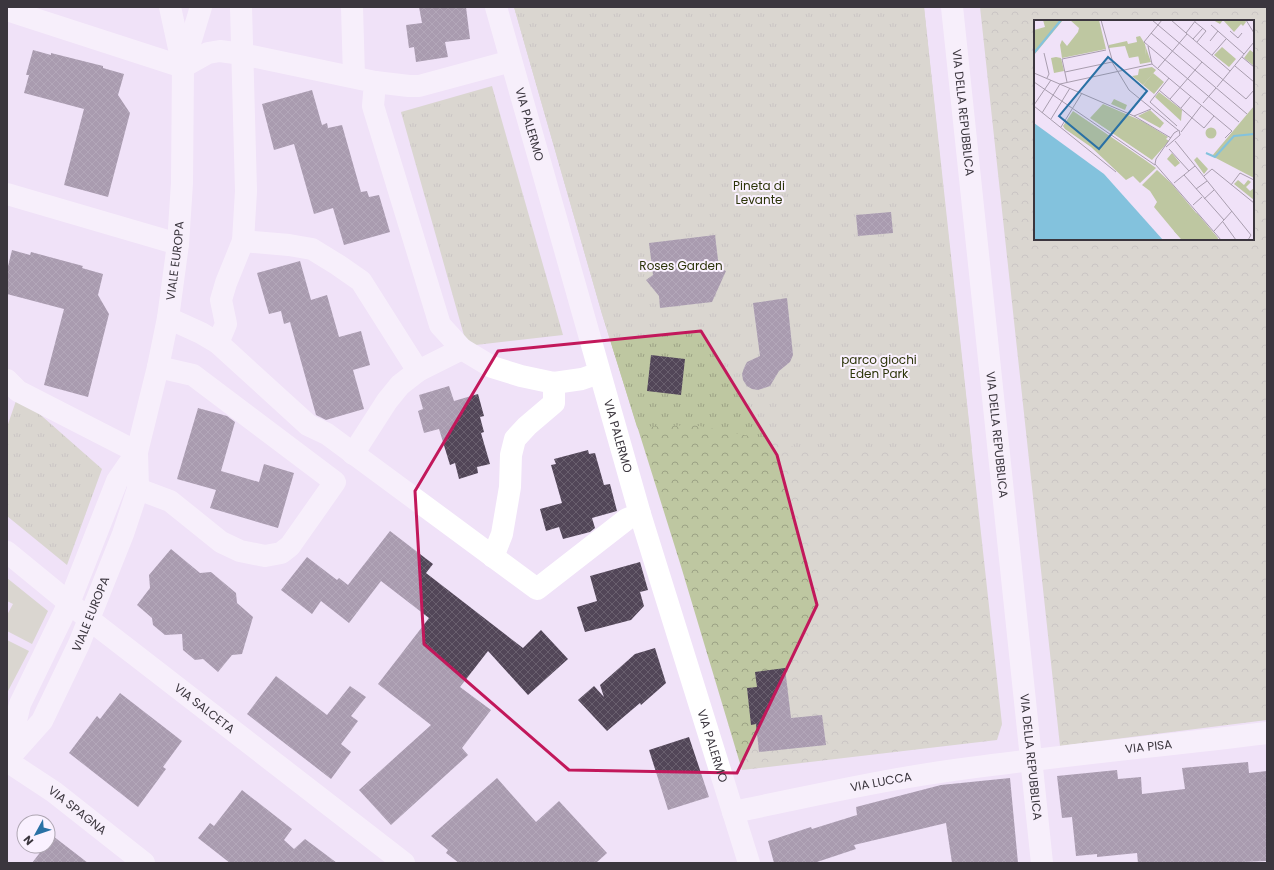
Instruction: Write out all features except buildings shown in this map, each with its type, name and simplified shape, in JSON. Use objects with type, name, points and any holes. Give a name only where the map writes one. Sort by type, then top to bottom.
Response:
[{"type":"street","name":"VIALE EUROPA","points":[[7,760],[42,721],[90,620],[123,534],[138,489],[137,452],[158,367],[168,318],[178,244],[182,184],[183,67],[170,7]]},
{"type":"street","name":"VIALE EUROPA","points":[[183,67],[201,7]]},
{"type":"street","points":[[218,343],[226,324],[221,300],[226,283],[243,241],[246,191],[241,7]]},
{"type":"street","points":[[352,7],[364,79],[440,326],[462,349],[492,366],[521,376],[554,382],[582,378],[600,373]]},
{"type":"street","name":"VIA PALERMO","points":[[496,7],[640,514],[749,863]]},
{"type":"street","name":"VIA DELLA REPUBBLICA","points":[[952,7],[1030,761],[1042,863]]},
{"type":"street","points":[[7,10],[183,67],[208,52],[215,51],[242,54],[364,79],[408,86],[419,86],[511,61]]},
{"type":"street","points":[[7,194],[178,244]]},
{"type":"street","points":[[243,241],[289,245],[312,249],[361,280],[418,371]]},
{"type":"street","points":[[168,318],[201,333],[218,343],[308,425],[327,434],[537,589],[626,520],[640,514]]},
{"type":"street","points":[[353,454],[387,401],[400,385],[418,371],[462,349]]},
{"type":"street","points":[[138,489],[170,500],[221,542],[240,551],[265,556],[281,553],[290,546],[334,482],[193,375],[158,367]]},
{"type":"street","points":[[7,380],[18,391],[137,452]]},
{"type":"street","points":[[493,557],[502,534],[510,487],[511,455],[515,439],[526,426],[554,403],[554,382]]},
{"type":"street","name":"VIALE EUROPA","points":[[7,760],[20,704],[70,603],[117,481],[137,452]]},
{"type":"street","name":"VIA SALCETA","points":[[7,552],[90,620],[404,863]]},
{"type":"street","name":"VIA PISA","points":[[1030,761],[1267,733]]},
{"type":"street","name":"VIA SPAGNA","points":[[7,760],[54,792],[144,863]]},
{"type":"street","name":"VIA LUCCA","points":[[733,812],[926,774],[1030,761]]},
{"type":"highlighted area","points":[[701,331],[777,455],[817,605],[737,773],[569,770],[424,644],[415,491],[498,351]]},
{"type":"green space","name":"Pineta di Levante","points":[[514,7],[924,7],[1002,724],[997,740],[742,770],[680,563],[602,314]]},
{"type":"green space","name":"Pineta di Levante","points":[[514,7],[924,7],[972,449],[819,453],[750,436],[694,425],[637,427],[602,314]]},
{"type":"green space","points":[[980,7],[1267,7],[1267,720],[1060,746]]},
{"type":"green space","points":[[492,86],[563,335],[467,346],[401,112]]},
{"type":"green space","points":[[18,395],[102,469],[67,565],[7,516],[7,427]]},
{"type":"green space","points":[[7,578],[48,611],[32,644],[7,631],[7,615],[13,604],[7,601]]},
{"type":"green space","points":[[7,640],[29,651],[7,693]]},
{"type":"park label","name":"Roses Garden","points":[[681,266]]},
{"type":"park label","name":"parco giochi Eden Park","points":[[879,367]]}]
